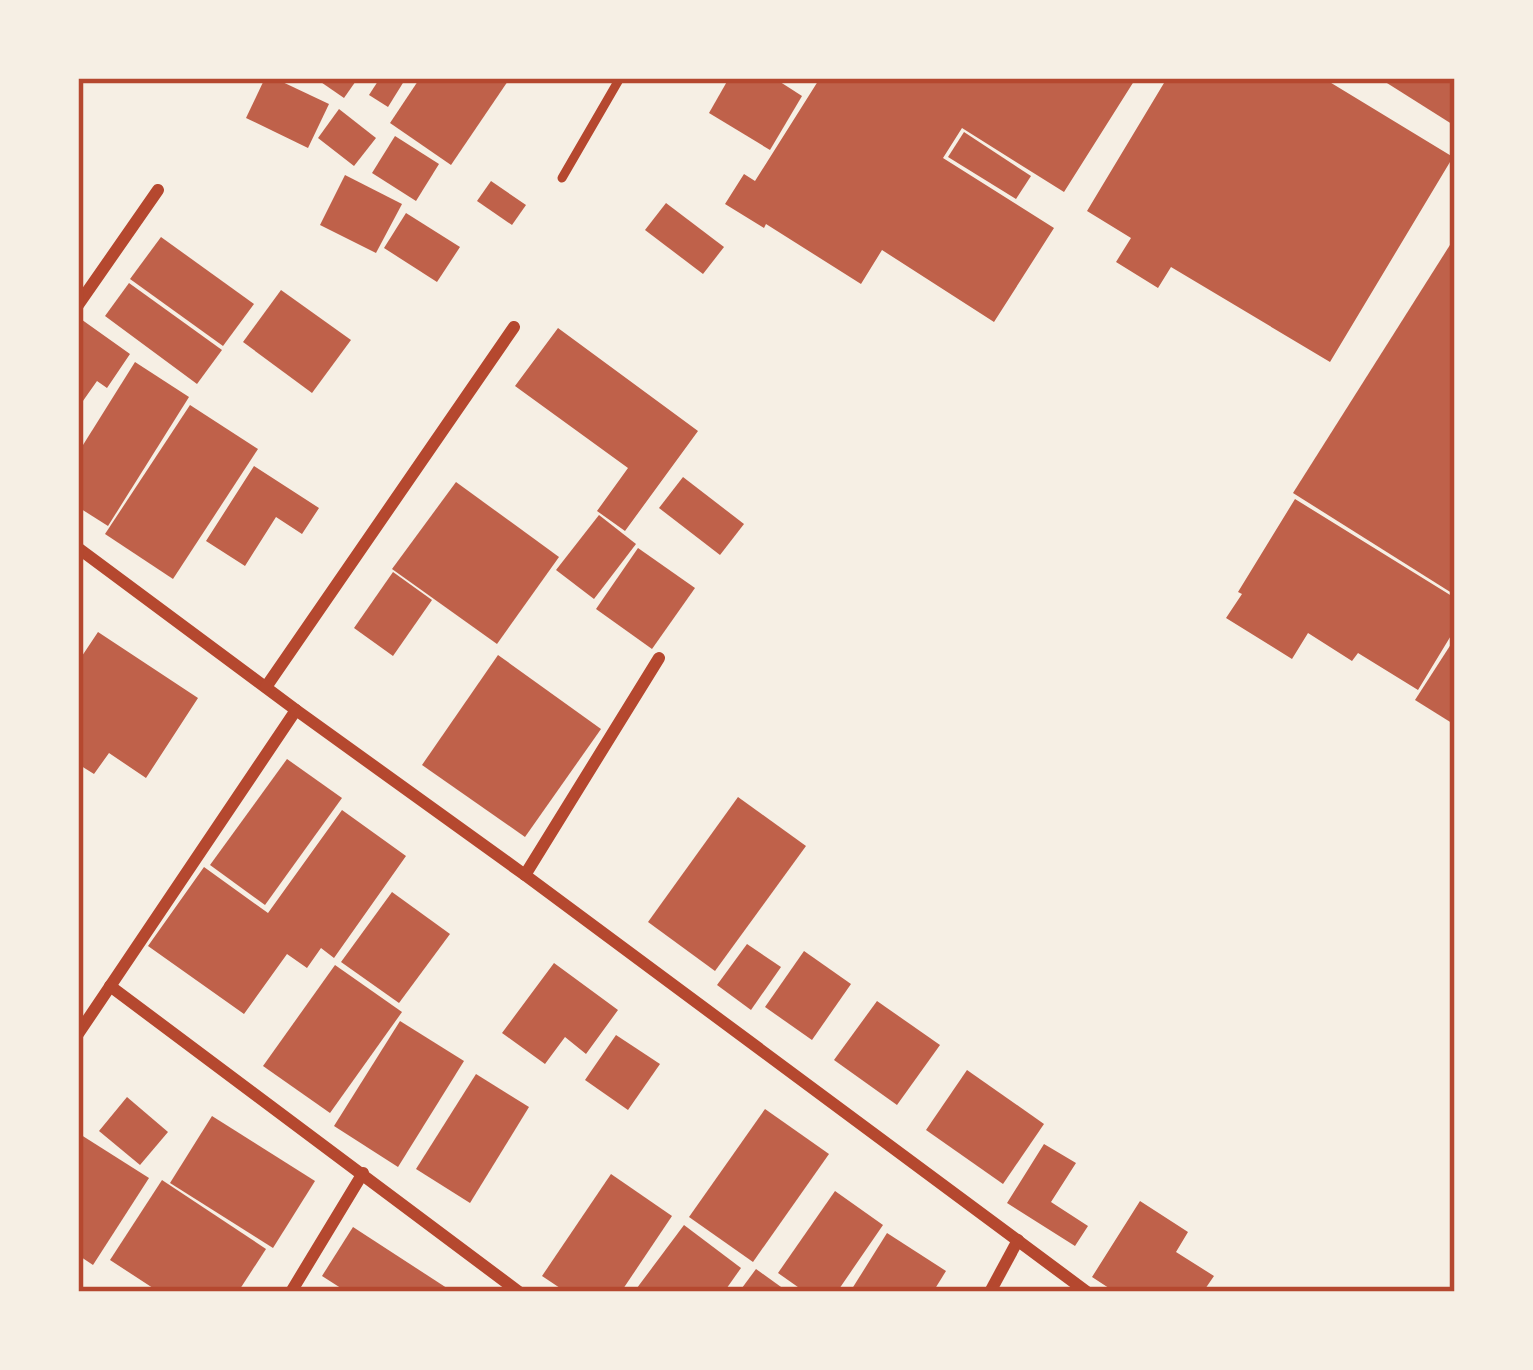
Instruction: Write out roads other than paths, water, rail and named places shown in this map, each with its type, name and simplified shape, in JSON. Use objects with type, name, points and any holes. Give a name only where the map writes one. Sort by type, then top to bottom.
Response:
[{"type":"street","points":[[78,304],[158,190]]},
{"type":"street","points":[[266,687],[514,327]]},
{"type":"street","points":[[78,548],[1087,1292]]},
{"type":"street","points":[[525,875],[659,658]]},
{"type":"street","points":[[78,1034],[296,710]]},
{"type":"street","points":[[110,986],[519,1292]]},
{"type":"street","points":[[291,1292],[363,1173]]},
{"type":"street","points":[[991,1292],[1018,1240]]},
{"type":"lane","points":[[562,178],[620,78]]}]
